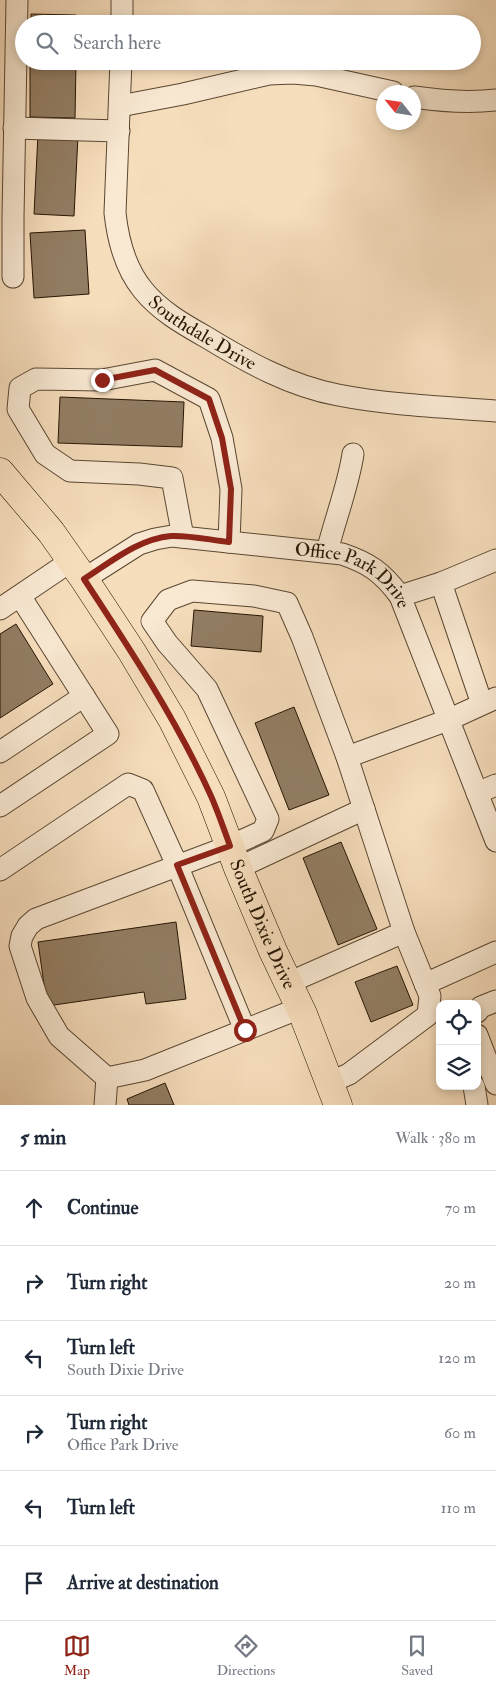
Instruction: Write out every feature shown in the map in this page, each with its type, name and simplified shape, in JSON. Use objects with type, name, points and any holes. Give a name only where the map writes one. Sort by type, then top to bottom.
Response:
[{"type":"main road","name":"South Dixie Drive","points":[[0,472],[51,532],[78,570],[132,652],[172,720],[211,797],[234,857],[300,1008],[333,1094]]},
{"type":"street","points":[[17,0],[17,15]]},
{"type":"street","points":[[122,0],[122,15]]},
{"type":"street","points":[[13,277],[15,70]]},
{"type":"street","name":"Southdale Drive","points":[[121,70],[115,213],[117,233],[131,272],[156,305],[172,318],[233,353],[277,376],[306,387],[337,395],[376,400],[496,411]]},
{"type":"street","points":[[120,106],[269,74],[293,73],[316,75],[376,88]]},
{"type":"street","points":[[421,98],[474,103],[496,100]]},
{"type":"street","points":[[14,128],[119,131]]},
{"type":"street","points":[[183,537],[172,478],[139,474],[70,472],[45,454],[18,408],[20,388],[36,379],[102,380],[155,370],[209,399],[222,438],[231,489],[229,542]]},
{"type":"street","points":[[327,552],[350,472],[353,454]]},
{"type":"street","name":"Office Park Drive","points":[[0,609],[20,596],[139,544],[172,536],[327,552],[342,554],[362,561],[389,580],[400,596],[448,720],[486,789],[496,841]]},
{"type":"street","points":[[400,596],[441,583],[496,560]]},
{"type":"street","points":[[347,757],[448,720],[489,701],[441,583]]},
{"type":"street","points":[[234,857],[263,831],[268,819],[208,689],[166,643],[152,621],[168,600],[192,591],[254,596],[287,603],[302,637],[347,757],[404,932],[430,996],[434,1023],[349,1074],[333,1094]]},
{"type":"street","points":[[0,806],[108,734],[20,596]]},
{"type":"street","points":[[0,752],[84,696]]},
{"type":"street","points":[[0,870],[128,784],[143,790],[177,865],[245,1030]]},
{"type":"street","points":[[107,1078],[59,1036],[37,998],[20,946],[22,936],[28,926],[36,919],[177,865],[234,857],[364,809]]},
{"type":"street","points":[[288,983],[404,932]]},
{"type":"street","points":[[425,984],[496,952]]},
{"type":"street","points":[[481,1007],[496,1001]]},
{"type":"street","points":[[107,1078],[145,1070],[300,1008]]},
{"type":"street","points":[[481,1045],[496,1084]]},
{"type":"street","points":[[105,1105],[107,1078]]},
{"type":"street","points":[[475,1090],[477,1105]]},
{"type":"building","points":[[31,14],[76,15],[31,15]]},
{"type":"building","points":[[30,70],[76,70],[75,118],[30,117]]},
{"type":"building","points":[[38,134],[78,136],[74,216],[34,214]]},
{"type":"building","points":[[85,230],[89,294],[34,298],[30,233]]},
{"type":"building","points":[[60,397],[184,402],[182,447],[58,443]]},
{"type":"building","points":[[194,610],[263,616],[261,652],[191,646]]},
{"type":"building","points":[[16,624],[53,684],[0,718],[0,634]]},
{"type":"building","points":[[294,707],[329,795],[289,810],[255,723]]},
{"type":"building","points":[[341,842],[377,929],[338,945],[303,858]]},
{"type":"building","points":[[176,922],[186,999],[146,1004],[144,992],[47,1006],[38,942]]},
{"type":"building","points":[[397,966],[413,1005],[371,1022],[355,982]]},
{"type":"building","points":[[165,1083],[174,1105],[129,1105],[127,1099]]},
{"type":"route","points":[[102,380],[155,370],[209,399],[222,438],[231,489],[229,542],[172,536],[155,539],[139,544],[84,579],[132,652],[172,720],[211,797],[230,846],[177,865],[245,1030]]}]
